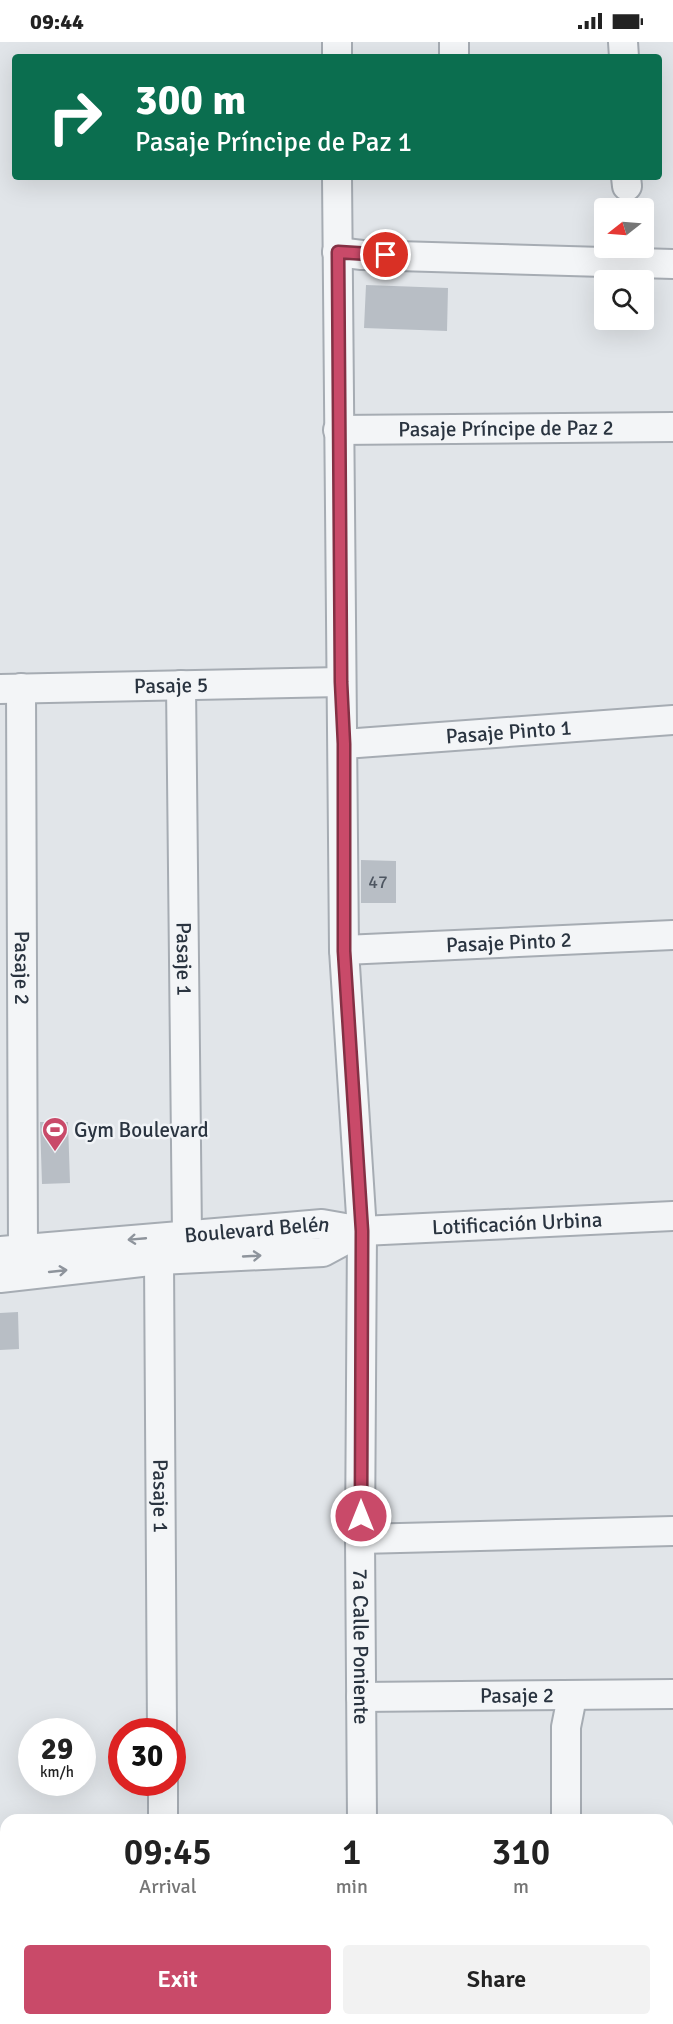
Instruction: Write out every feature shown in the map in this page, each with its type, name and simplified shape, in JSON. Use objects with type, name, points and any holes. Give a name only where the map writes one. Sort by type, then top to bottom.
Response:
[{"type":"street","name":"7a Calle Poniente","points":[[337,180],[341,682],[344,744],[344,951],[362,1231],[360,1539],[362,1814]]},
{"type":"street","points":[[338,252],[673,264]]},
{"type":"street","name":"Pasaje Príncipe de Paz 2","points":[[338,430],[673,427]]},
{"type":"street","name":"Pasaje 5","points":[[11,688],[341,682]]},
{"type":"street","name":"Pasaje 1","points":[[181,685],[187,1235]]},
{"type":"street","name":"Pasaje 2","points":[[11,688],[11,1250]]},
{"type":"street","name":"Pasaje Pinto 1","points":[[344,744],[673,720]]},
{"type":"street","name":"Pasaje Pinto 2","points":[[344,951],[673,935]]},
{"type":"street","name":"Lotificación Urbina","points":[[362,1231],[673,1216]]},
{"type":"street","name":"Boulevard Belén","points":[[11,1250],[322,1224],[362,1231]]},
{"type":"street","name":"Boulevard Belén","points":[[0,1278],[159,1260],[323,1252],[362,1231]]},
{"type":"street","name":"Pasaje 1","points":[[159,1260],[162,1718]]},
{"type":"street","points":[[360,1539],[673,1531]]},
{"type":"street","name":"Pasaje 2","points":[[362,1696],[673,1694]]},
{"type":"street","points":[[566,1814],[566,1727],[570,1707]]},
{"type":"street","points":[[163,1796],[163,1814]]},
{"type":"building","points":[[366,285],[448,288],[447,331],[364,328]]},
{"type":"building","points":[[361,860],[396,861],[396,903],[361,903]]},
{"type":"building","name":"Gym Boulevard","points":[[40,1122],[68,1122],[70,1183],[42,1184]]},
{"type":"building","points":[[18,1312],[19,1349],[0,1350],[0,1313]]},
{"type":"place","name":"Gym Boulevard","points":[[55,1153]]},
{"type":"route","points":[[361,1516],[362,1231],[344,951],[338,252],[386,255]]}]
